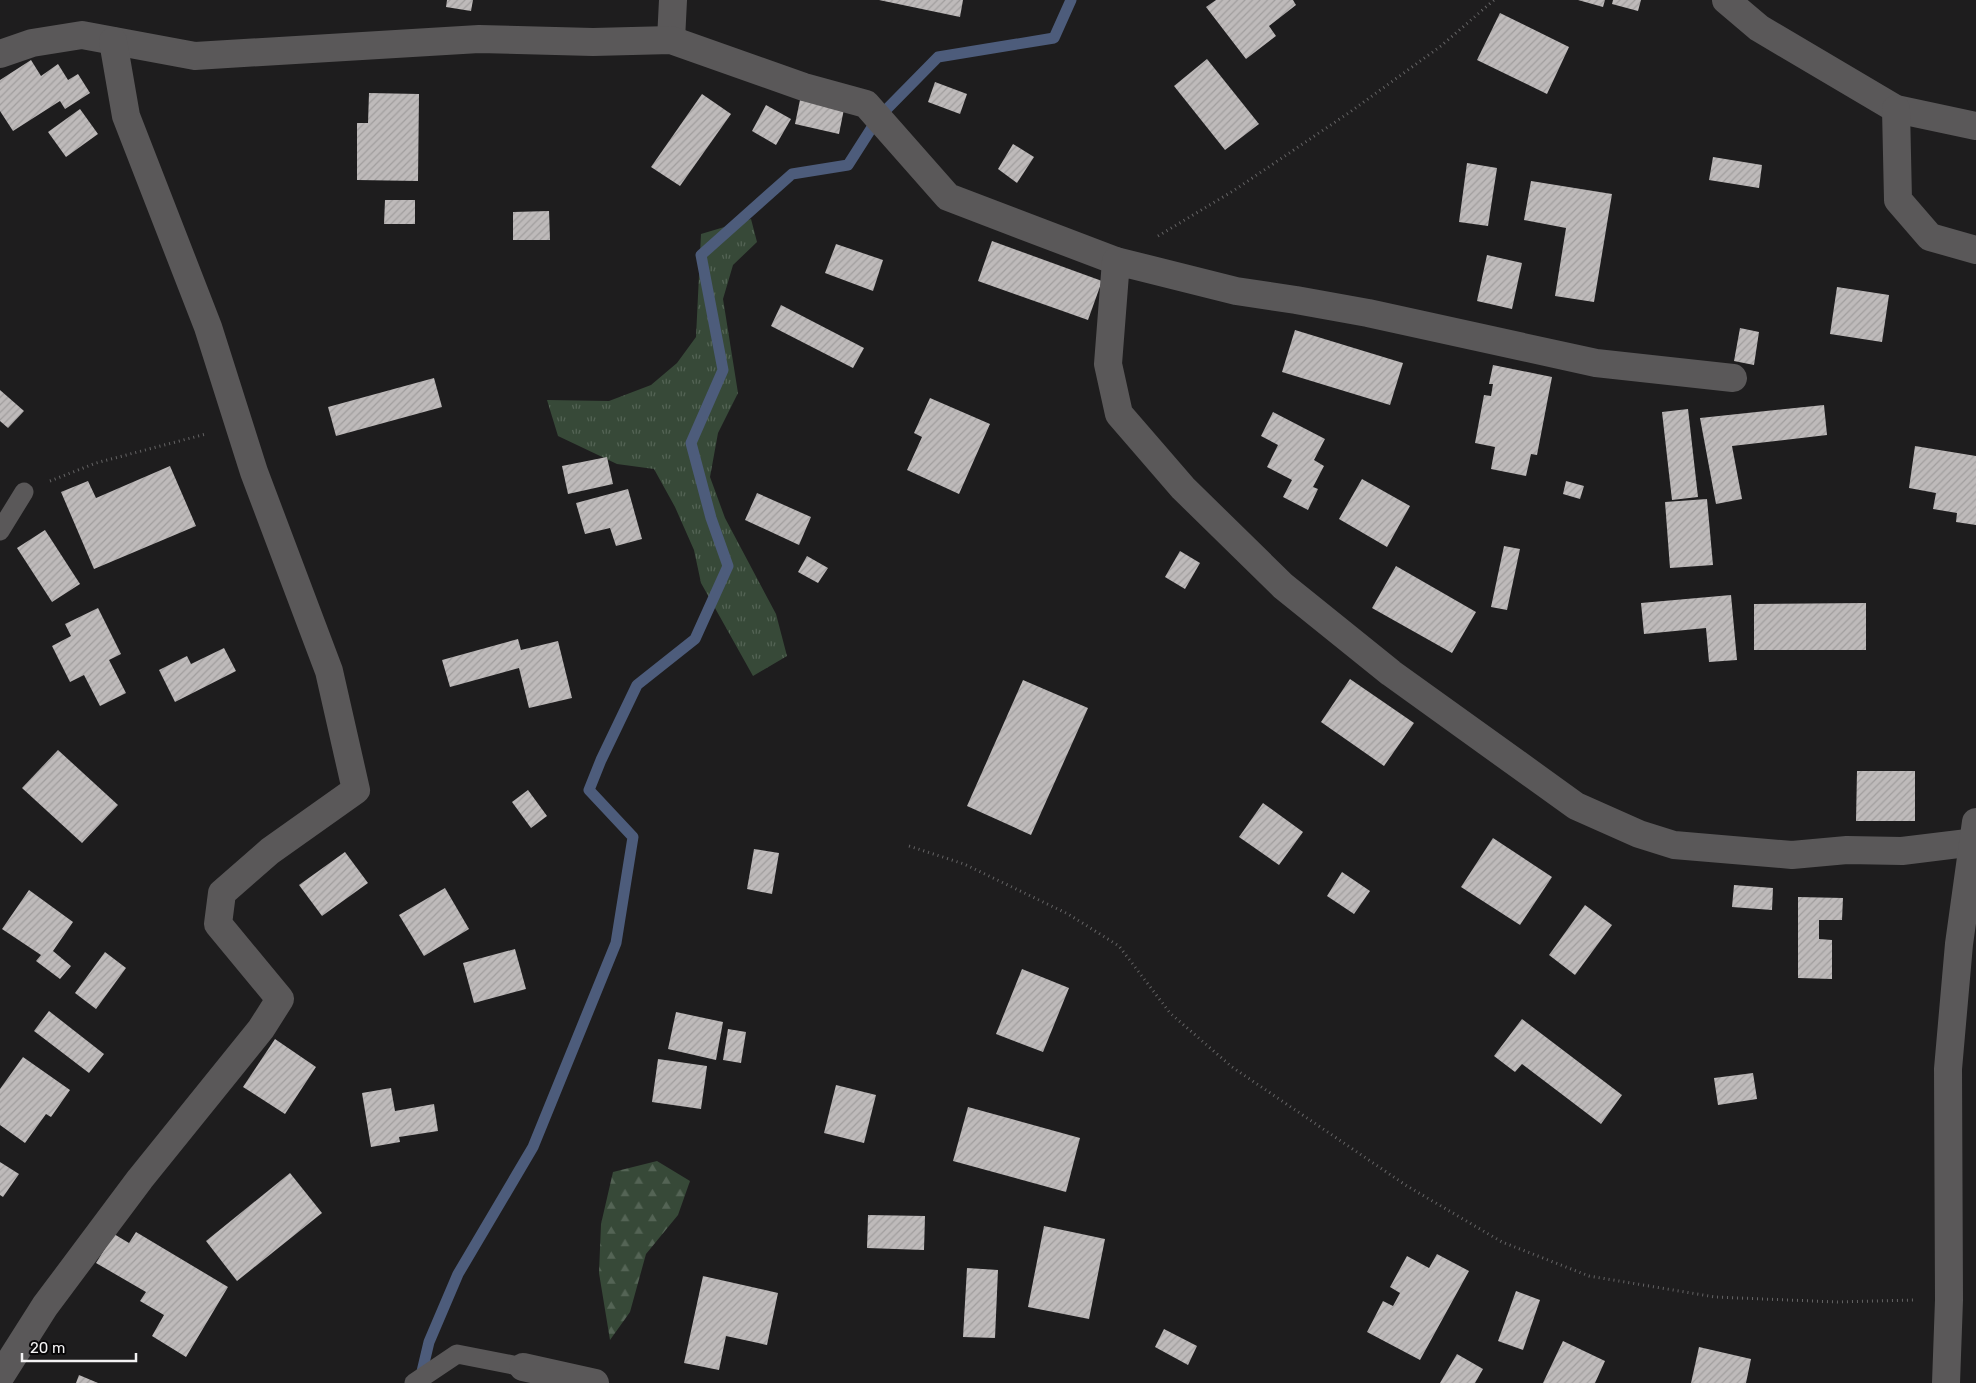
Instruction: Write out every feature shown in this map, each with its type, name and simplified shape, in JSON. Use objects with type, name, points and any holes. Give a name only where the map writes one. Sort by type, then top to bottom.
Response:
[{"type":"street","points":[[671,40],[672,0]]},
{"type":"street","points":[[1726,0],[1759,28],[1896,109],[1976,126]]},
{"type":"street","points":[[0,54],[32,44],[82,35],[195,56],[479,38],[593,42],[671,40],[804,87],[866,104],[948,197],[1116,261],[1236,291],[1368,313],[1596,363],[1733,378]]},
{"type":"street","points":[[0,1377],[45,1306],[140,1179],[261,1029],[280,999],[218,924],[222,893],[270,852],[356,790],[329,672],[254,472],[208,327],[126,116],[113,41]]},
{"type":"street","points":[[1896,109],[1898,200],[1930,236],[1976,250]]},
{"type":"street","points":[[1116,261],[1108,364],[1119,414],[1183,488],[1283,586],[1391,672],[1576,806],[1639,834],[1674,845],[1792,855],[1848,850],[1902,851],[1975,835],[1959,944],[1948,1069],[1949,1300],[1946,1383]]},
{"type":"street","points":[[522,1367],[595,1383]]},
{"type":"lane","points":[[0,531],[24,492]]},
{"type":"lane","points":[[414,1383],[457,1354],[522,1367]]},
{"type":"path","points":[[1116,261],[1233,191],[1350,112],[1441,46],[1494,0]]},
{"type":"path","points":[[24,492],[96,463],[239,425]]},
{"type":"path","points":[[910,846],[973,868],[1068,914],[1119,946],[1170,1012],[1232,1067],[1406,1186],[1502,1242],[1589,1276],[1715,1297],[1836,1302],[1949,1300]]},
{"type":"green space","points":[[751,219],[757,242],[733,265],[723,299],[738,393],[718,433],[710,477],[725,518],[776,614],[787,656],[753,676],[701,583],[694,550],[675,507],[654,469],[617,464],[558,436],[547,400],[609,401],[651,385],[677,363],[696,337],[701,234]]},
{"type":"green space","points":[[657,1161],[690,1181],[678,1215],[646,1254],[630,1312],[610,1340],[599,1273],[601,1224],[613,1172]]},
{"type":"building","points":[[447,0],[473,0],[471,11],[446,7]]},
{"type":"building","points":[[879,0],[963,0],[960,17]]},
{"type":"building","points":[[1216,0],[1293,0],[1296,5],[1269,26],[1276,36],[1246,59],[1206,7]]},
{"type":"building","points":[[1578,0],[1605,0],[1603,7]]},
{"type":"building","points":[[1613,0],[1641,0],[1638,11],[1612,4]]},
{"type":"building","points":[[1500,13],[1569,47],[1547,94],[1477,60]]},
{"type":"building","points":[[1207,59],[1259,124],[1225,150],[1174,86]]},
{"type":"building","points":[[31,60],[41,76],[58,64],[68,80],[78,74],[90,93],[65,109],[60,101],[13,131],[0,111],[0,80]]},
{"type":"building","points":[[935,82],[967,94],[960,114],[928,102]]},
{"type":"building","points":[[369,93],[419,94],[418,181],[357,180],[357,123],[368,123]]},
{"type":"building","points":[[702,94],[731,114],[680,186],[651,167]]},
{"type":"building","points":[[800,100],[844,109],[839,134],[795,124]]},
{"type":"building","points":[[766,105],[791,119],[776,145],[752,131]]},
{"type":"building","points":[[80,109],[98,134],[66,157],[48,132]]},
{"type":"building","points":[[1013,144],[1034,157],[1017,183],[998,169]]},
{"type":"building","points":[[1713,157],[1762,165],[1759,188],[1709,180]]},
{"type":"building","points":[[1467,163],[1497,168],[1488,226],[1459,222]]},
{"type":"building","points":[[1531,181],[1612,194],[1594,302],[1555,296],[1566,228],[1524,220]]},
{"type":"building","points":[[385,200],[415,200],[415,224],[384,224]]},
{"type":"building","points":[[549,211],[550,240],[513,240],[513,212]]},
{"type":"building","points":[[992,241],[1102,281],[1088,320],[978,281]]},
{"type":"building","points":[[836,244],[883,260],[873,291],[825,273]]},
{"type":"building","points":[[1487,255],[1522,263],[1512,309],[1477,301]]},
{"type":"building","points":[[1837,287],[1889,295],[1882,342],[1830,334]]},
{"type":"building","points":[[781,305],[864,348],[853,368],[771,326]]},
{"type":"building","points":[[1740,328],[1759,332],[1754,365],[1734,361]]},
{"type":"building","points":[[1295,330],[1403,363],[1390,405],[1282,372]]},
{"type":"building","points":[[1493,365],[1552,377],[1537,455],[1531,454],[1526,476],[1491,469],[1495,447],[1475,443],[1484,395],[1491,396],[1493,384],[1489,384]]},
{"type":"building","points":[[434,378],[442,407],[336,436],[328,407]]},
{"type":"building","points":[[0,390],[24,411],[8,428],[0,421]]},
{"type":"building","points":[[930,398],[990,424],[959,494],[907,470],[922,437],[914,433]]},
{"type":"building","points":[[1824,405],[1827,435],[1732,446],[1742,499],[1716,504],[1700,418]]},
{"type":"building","points":[[1688,409],[1698,497],[1672,500],[1662,412]]},
{"type":"building","points":[[1273,412],[1325,439],[1314,460],[1324,466],[1313,487],[1318,489],[1308,510],[1283,497],[1292,480],[1267,467],[1278,445],[1261,436]]},
{"type":"building","points":[[1915,446],[1976,456],[1976,525],[1956,522],[1957,513],[1933,509],[1936,493],[1909,488]]},
{"type":"building","points":[[607,457],[613,484],[568,494],[562,466]]},
{"type":"building","points":[[170,466],[196,526],[94,569],[61,492],[88,481],[96,498]]},
{"type":"building","points":[[1362,479],[1410,506],[1387,547],[1339,519]]},
{"type":"building","points":[[1566,481],[1584,486],[1580,499],[1563,494]]},
{"type":"building","points":[[628,489],[642,539],[616,546],[610,528],[585,534],[576,503]]},
{"type":"building","points":[[757,493],[811,517],[799,545],[745,520]]},
{"type":"building","points":[[1707,499],[1713,565],[1670,568],[1665,502]]},
{"type":"building","points":[[45,530],[80,584],[52,602],[17,548]]},
{"type":"building","points":[[1504,546],[1520,549],[1507,610],[1491,607]]},
{"type":"building","points":[[1180,551],[1200,563],[1185,589],[1165,577]]},
{"type":"building","points":[[807,556],[828,568],[818,583],[798,572]]},
{"type":"building","points":[[1396,566],[1476,612],[1452,653],[1372,608]]},
{"type":"building","points":[[1731,595],[1737,660],[1709,662],[1706,628],[1644,634],[1641,603]]},
{"type":"building","points":[[1866,603],[1866,650],[1754,650],[1754,604]]},
{"type":"building","points":[[98,608],[121,654],[109,660],[126,693],[100,706],[84,675],[70,682],[52,646],[71,636],[65,624]]},
{"type":"building","points":[[518,639],[521,650],[558,641],[572,698],[529,708],[519,668],[450,687],[442,660]]},
{"type":"building","points":[[224,648],[236,671],[175,702],[159,670],[187,656],[191,664]]},
{"type":"building","points":[[1350,679],[1414,723],[1384,766],[1321,722]]},
{"type":"building","points":[[1023,680],[1088,708],[1031,835],[967,806]]},
{"type":"building","points":[[58,750],[118,805],[82,843],[22,788]]},
{"type":"building","points":[[1857,771],[1915,771],[1915,821],[1856,821]]},
{"type":"building","points":[[528,790],[547,816],[531,828],[512,802]]},
{"type":"building","points":[[1263,803],[1303,832],[1279,865],[1239,837]]},
{"type":"building","points":[[1493,838],[1552,877],[1520,925],[1461,887]]},
{"type":"building","points":[[754,849],[779,853],[772,894],[747,889]]},
{"type":"building","points":[[345,852],[368,883],[322,916],[299,885]]},
{"type":"building","points":[[1342,872],[1370,891],[1354,914],[1327,896]]},
{"type":"building","points":[[1734,885],[1773,888],[1772,910],[1732,907]]},
{"type":"building","points":[[445,888],[469,929],[424,956],[399,915]]},
{"type":"building","points":[[29,890],[73,922],[53,951],[71,966],[60,979],[36,961],[41,955],[2,929]]},
{"type":"building","points":[[1798,897],[1843,898],[1842,920],[1819,920],[1819,939],[1832,940],[1832,979],[1798,978]]},
{"type":"building","points":[[1585,905],[1612,925],[1575,975],[1549,955]]},
{"type":"building","points":[[515,949],[526,989],[474,1003],[463,963]]},
{"type":"building","points":[[105,952],[126,968],[96,1009],[75,993]]},
{"type":"building","points":[[1022,969],[1069,988],[1043,1052],[996,1034]]},
{"type":"building","points":[[49,1011],[104,1054],[89,1073],[34,1031]]},
{"type":"building","points":[[676,1012],[723,1022],[716,1060],[668,1049]]},
{"type":"building","points":[[1522,1019],[1622,1095],[1601,1124],[1522,1064],[1515,1072],[1494,1056]]},
{"type":"building","points":[[728,1029],[746,1032],[741,1063],[723,1060]]},
{"type":"building","points":[[275,1039],[316,1067],[285,1114],[243,1087]]},
{"type":"building","points":[[23,1057],[70,1090],[51,1117],[46,1114],[25,1143],[0,1125],[0,1089]]},
{"type":"building","points":[[658,1059],[707,1066],[701,1109],[652,1102]]},
{"type":"building","points":[[1753,1073],[1757,1099],[1718,1105],[1714,1078]]},
{"type":"building","points":[[836,1085],[876,1095],[864,1143],[824,1133]]},
{"type":"building","points":[[391,1088],[395,1111],[434,1104],[438,1131],[399,1137],[400,1142],[371,1147],[362,1093]]},
{"type":"building","points":[[968,1107],[1080,1138],[1066,1192],[953,1161]]},
{"type":"building","points":[[0,1162],[19,1174],[3,1197],[0,1195]]},
{"type":"building","points":[[290,1173],[322,1213],[237,1281],[206,1241]]},
{"type":"building","points":[[868,1215],[925,1216],[924,1250],[867,1248]]},
{"type":"building","points":[[1044,1226],[1105,1239],[1089,1319],[1028,1307]]},
{"type":"building","points":[[136,1232],[228,1287],[186,1357],[152,1336],[164,1315],[140,1301],[146,1292],[96,1263],[114,1234],[129,1243]]},
{"type":"building","points":[[1437,1254],[1469,1271],[1420,1360],[1367,1332],[1383,1301],[1393,1306],[1400,1293],[1390,1287],[1407,1256],[1429,1268]]},
{"type":"building","points":[[967,1268],[998,1270],[995,1338],[963,1337]]},
{"type":"building","points":[[703,1276],[778,1293],[767,1345],[726,1336],[719,1370],[684,1363]]},
{"type":"building","points":[[1516,1291],[1540,1300],[1523,1350],[1498,1341]]},
{"type":"building","points":[[1164,1329],[1197,1346],[1188,1365],[1155,1347]]},
{"type":"building","points":[[1563,1341],[1605,1361],[1595,1383],[1543,1383]]},
{"type":"building","points":[[1699,1347],[1751,1359],[1746,1383],[1691,1383]]},
{"type":"building","points":[[1457,1354],[1483,1369],[1475,1383],[1440,1383]]},
{"type":"building","points":[[79,1375],[98,1383],[76,1383]]},
{"type":"waterway","points":[[420,1380],[429,1342],[458,1274],[533,1147],[616,943],[633,837],[589,790],[601,760],[637,685],[695,639],[728,566],[711,518],[691,443],[723,370],[701,255],[792,174],[848,165],[878,118],[938,57],[1054,38],[1071,0]]}]
